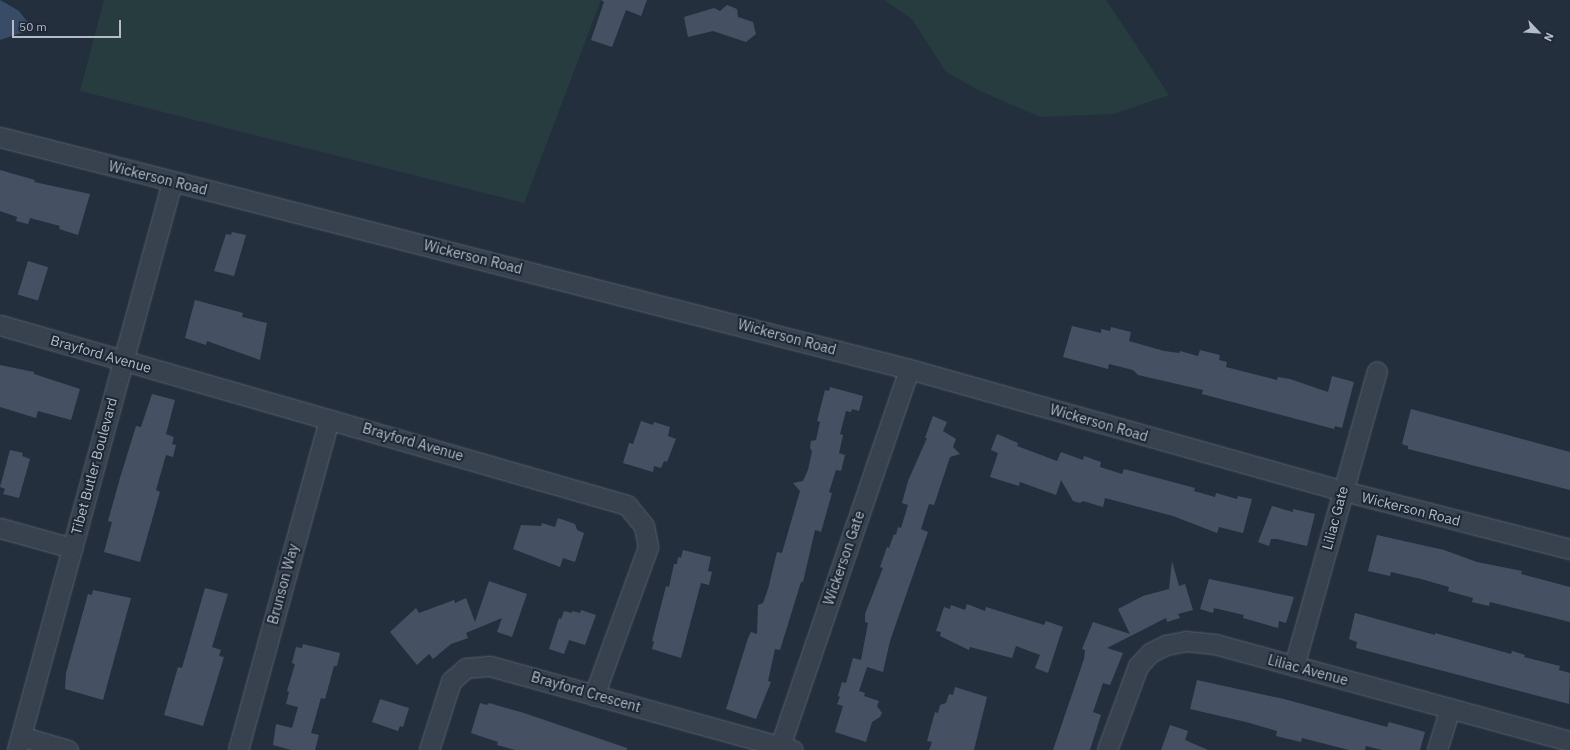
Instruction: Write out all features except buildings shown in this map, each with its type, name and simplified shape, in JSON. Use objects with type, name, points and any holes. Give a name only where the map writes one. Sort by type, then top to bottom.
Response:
[{"type":"street","name":"Wickerson Road","points":[[0,137],[909,369],[1343,491],[1570,549]]},
{"type":"street","name":"Tibet Butler Boulevard","points":[[19,743],[172,182]]},
{"type":"street","name":"Brayford Avenue","points":[[0,325],[329,418],[628,505],[644,526],[648,547],[594,695]]},
{"type":"street","name":"Wickerson Gate","points":[[787,748],[909,369]]},
{"type":"street","name":"Liliac Gate","points":[[1294,666],[1377,371]]},
{"type":"street","name":"Brunson Way","points":[[238,750],[329,418]]},
{"type":"street","points":[[0,528],[72,548]]},
{"type":"street","name":"Liliac Avenue","points":[[1107,750],[1138,666],[1150,653],[1166,645],[1186,641],[1215,644],[1570,741]]},
{"type":"street","name":"Brayford Crescent","points":[[429,750],[451,681],[466,668],[490,666],[787,748]]},
{"type":"street","points":[[1437,750],[1450,708]]},
{"type":"street","points":[[19,743],[68,750]]},
{"type":"green space","points":[[104,0],[601,0],[524,203],[80,91]]},
{"type":"green space","points":[[884,0],[1106,0],[1169,95],[1114,114],[1040,117],[978,90],[946,72],[912,19]]},
{"type":"water","points":[[0,0],[19,11],[33,29],[0,40]]}]
